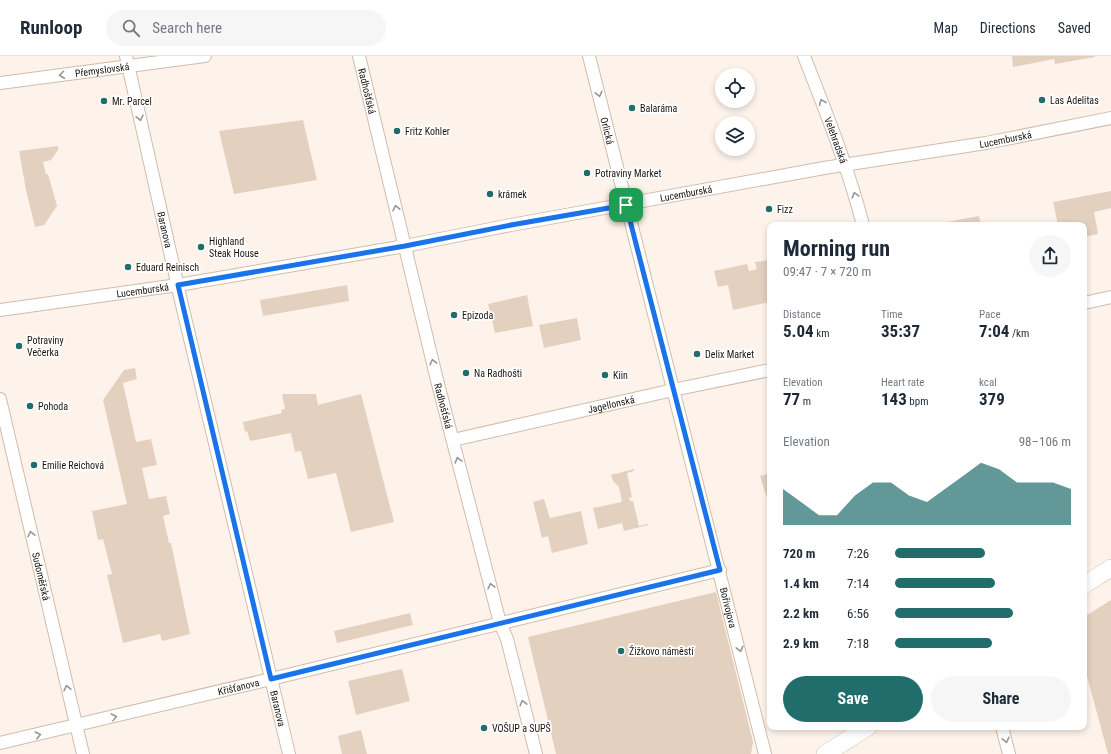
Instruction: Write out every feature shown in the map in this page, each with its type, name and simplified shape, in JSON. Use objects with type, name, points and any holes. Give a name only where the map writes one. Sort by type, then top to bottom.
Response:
[{"type":"street","name":"Přemyslovská","points":[[0,83],[128,61],[205,56]]},
{"type":"street","name":"Radhošťská","points":[[359,56],[437,380],[500,623],[507,639],[536,754]]},
{"type":"street","name":"Orlická","points":[[589,56],[626,205]]},
{"type":"street","name":"Velehradská","points":[[804,56],[846,165],[862,222]]},
{"type":"street","name":"Baranova","points":[[128,61],[178,285],[289,754]]},
{"type":"street","name":"Lucemburská","points":[[0,310],[178,285],[405,246],[511,225],[846,165],[986,143],[1111,118]]},
{"type":"street","name":"Bořivojova","points":[[626,205],[720,570],[765,754]]},
{"type":"street","points":[[1087,302],[1111,297]]},
{"type":"street","name":"Jagellonská","points":[[453,440],[767,371]]},
{"type":"street","name":"Sudoměřská","points":[[0,398],[82,754]]},
{"type":"street","points":[[1087,583],[1111,568]]},
{"type":"street","points":[[500,623],[720,570]]},
{"type":"street","name":"Křišťanova","points":[[0,743],[76,726],[500,623]]},
{"type":"street","points":[[826,754],[863,730]]},
{"type":"street","points":[[1003,730],[1009,754]]},
{"type":"shaded area","points":[[1012,56],[1095,57],[1055,64],[1054,59],[1013,67]]},
{"type":"shaded area","points":[[303,120],[317,180],[234,194],[219,131]]},
{"type":"shaded area","points":[[58,146],[58,150],[51,160],[43,162],[57,206],[44,225],[35,227],[19,151]]},
{"type":"shaded area","points":[[1111,191],[1111,208],[1094,212],[1098,234],[1087,236],[1087,222],[1057,222],[1053,202]]},
{"type":"shaded area","points":[[979,216],[980,222],[947,222]]},
{"type":"shaded area","points":[[767,260],[767,303],[733,310],[728,285],[718,287],[714,271],[747,264],[749,271],[757,269],[755,262]]},
{"type":"shaded area","points":[[347,285],[349,301],[263,316],[260,300]]},
{"type":"shaded area","points":[[527,295],[533,326],[495,333],[488,304]]},
{"type":"shaded area","points":[[577,318],[581,340],[544,348],[539,325]]},
{"type":"shaded area","points":[[135,368],[137,379],[123,383],[136,442],[151,439],[157,465],[142,468],[149,499],[166,496],[170,514],[163,516],[169,543],[171,543],[190,634],[162,641],[160,634],[123,643],[107,575],[112,574],[103,539],[98,540],[92,511],[127,504],[103,400],[124,370]]},
{"type":"shaded area","points":[[282,394],[316,394],[318,405],[361,394],[394,522],[351,532],[336,473],[308,479],[301,451],[295,452],[291,433],[250,441],[247,431],[245,432],[243,422],[282,413],[281,410],[285,409]]},
{"type":"shaded area","points":[[634,469],[634,471],[627,473],[632,497],[629,498],[630,501],[633,501],[639,526],[648,525],[624,531],[622,523],[598,529],[593,508],[622,502],[619,487],[613,481],[611,475]]},
{"type":"shaded area","points":[[767,474],[767,498],[760,476]]},
{"type":"shaded area","points":[[544,499],[550,518],[581,511],[588,544],[552,553],[548,536],[542,538],[533,502]]},
{"type":"shaded area","points":[[716,592],[753,742],[751,754],[556,754],[528,637]]},
{"type":"shaded area","points":[[1111,600],[1111,754],[1108,754],[1087,676],[1087,615]]},
{"type":"shaded area","points":[[410,613],[413,625],[337,643],[334,631]]},
{"type":"shaded area","points":[[402,669],[410,701],[356,715],[348,681]]},
{"type":"shaded area","points":[[361,730],[367,754],[342,754],[338,736]]},
{"type":"place","name":"Las Adelitas","points":[[1042,100]]},
{"type":"place","name":"Mr. Parcel","points":[[104,101]]},
{"type":"place","name":"Balaráma","points":[[632,108]]},
{"type":"place","name":"Fritz Kohler","points":[[397,131]]},
{"type":"place","name":"Potraviny Market","points":[[587,173]]},
{"type":"place","name":"krámek","points":[[490,194]]},
{"type":"place","name":"Fizz","points":[[769,209]]},
{"type":"place","name":"Highland Steak House","points":[[201,247]]},
{"type":"place","name":"Eduard Reinisch","points":[[128,267]]},
{"type":"place","name":"Epizoda","points":[[454,315]]},
{"type":"place","name":"Potraviny Večerka","points":[[19,346]]},
{"type":"place","name":"Delix Market","points":[[697,354]]},
{"type":"place","name":"Na Radhošti","points":[[466,373]]},
{"type":"place","name":"Kiin","points":[[605,375]]},
{"type":"place","name":"Pohoda","points":[[30,406]]},
{"type":"place","name":"Emilie Reichová","points":[[34,465]]},
{"type":"place","name":"Žižkovo náměstí","points":[[621,651]]},
{"type":"place","name":"VOŠUP a SUPŠ","points":[[484,728]]},
{"type":"route","points":[[626,205],[720,570],[271,679],[178,285],[405,246],[511,225],[626,205]]}]
